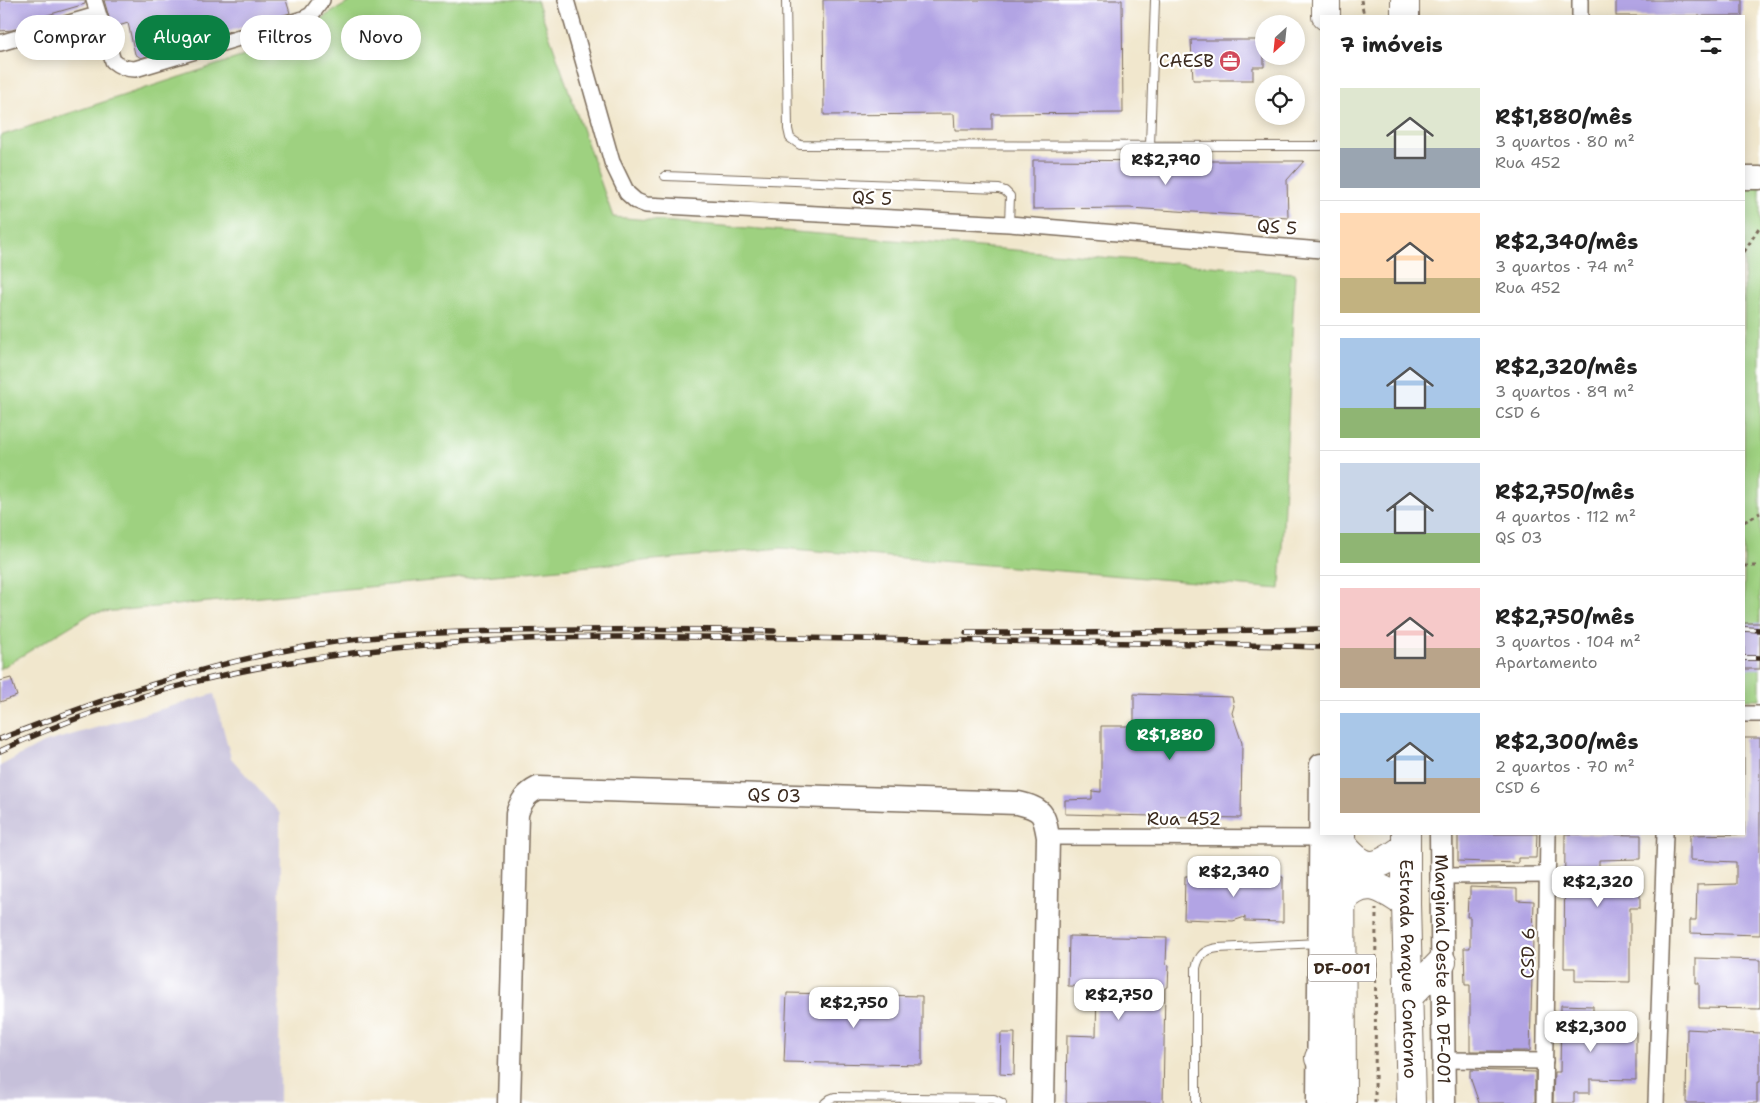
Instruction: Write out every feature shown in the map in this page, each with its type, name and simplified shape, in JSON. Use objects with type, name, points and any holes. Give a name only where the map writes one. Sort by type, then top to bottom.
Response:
[{"type":"highway","points":[[1326,0],[1326,15]]},
{"type":"highway","points":[[1405,0],[1405,15]]},
{"type":"highway","points":[[1334,838],[1353,858],[1364,865],[1389,860],[1406,840]]},
{"type":"highway","name":"DF-001","points":[[1334,838],[1342,900],[1342,1103]]},
{"type":"highway","name":"Estrada Parque Contorno","points":[[1406,840],[1411,1091]]},
{"type":"highway","points":[[1342,900],[1351,891],[1361,886],[1386,890],[1406,904]]},
{"type":"highway","points":[[1409,996],[1442,962]]},
{"type":"highway","points":[[1319,1058],[1342,1032]]},
{"type":"highway","points":[[1411,1091],[1429,1103]]},
{"type":"street","points":[[94,0],[97,15]]},
{"type":"street","points":[[113,60],[119,66],[135,69],[303,19],[311,15],[322,0]]},
{"type":"street","name":"QS 5","points":[[566,0],[612,162],[627,193],[636,201],[646,205],[1009,224],[1320,250]]},
{"type":"street","points":[[1580,0],[1580,15]]},
{"type":"street","points":[[0,43],[15,39]]},
{"type":"street","points":[[1745,178],[1760,178]]},
{"type":"street","points":[[1745,714],[1760,714]]},
{"type":"street","name":"QS 03","points":[[509,1103],[517,814],[521,803],[528,793],[538,788],[1018,803],[1028,805],[1044,816],[1048,837],[1044,1103]]},
{"type":"street","name":"Marginal Oeste da DF-001","points":[[1442,835],[1444,1103]]},
{"type":"street","name":"CSD 6","points":[[1544,1103],[1548,835]]},
{"type":"street","points":[[1656,1103],[1666,835]]},
{"type":"street","name":"Rua 452","points":[[1048,837],[1334,838]]},
{"type":"street","points":[[1318,1103],[1320,943],[1334,838]]},
{"type":"street","points":[[1441,876],[1548,876]]},
{"type":"street","points":[[1443,1060],[1545,1061]]},
{"type":"lane","points":[[786,0],[788,129],[790,138],[800,145],[1320,146]]},
{"type":"lane","points":[[1150,145],[1155,0]]},
{"type":"lane","points":[[665,176],[999,189],[1005,191],[1010,196],[1009,224]]},
{"type":"lane","points":[[1196,1103],[1196,968],[1201,955],[1207,950],[1218,948],[1320,943]]},
{"type":"lane","points":[[825,1103],[835,1097],[881,1100],[960,1101],[994,1099],[1002,1103]]},
{"type":"path","points":[[1361,0],[1364,15]]},
{"type":"path","points":[[1745,250],[1760,226]]},
{"type":"path","points":[[1745,522],[1760,514]]},
{"type":"path","points":[[1745,566],[1760,566]]},
{"type":"path","points":[[1375,1103],[1376,887]]},
{"type":"shaded area","points":[[214,694],[231,758],[280,814],[279,1103],[0,1103],[0,766],[43,743]]},
{"type":"green space","points":[[353,0],[537,0],[613,217],[1295,273],[1280,589],[781,548],[92,613],[0,669],[0,136],[240,57],[240,60],[331,60],[331,15],[327,15]]},
{"type":"green space","points":[[1760,182],[1760,699],[1745,699],[1745,183]]},
{"type":"building","points":[[0,0],[85,0],[85,4],[47,15],[15,15],[15,29],[0,31]]},
{"type":"building","points":[[104,0],[286,0],[290,13],[283,15],[240,15],[240,28],[230,31],[230,15],[135,15],[135,54],[128,23],[125,24],[125,15],[108,15]]},
{"type":"building","points":[[823,0],[1122,0],[1123,113],[992,114],[992,130],[955,130],[954,114],[824,115]]},
{"type":"building","points":[[1616,0],[1742,0],[1742,15],[1616,15]]},
{"type":"building","name":"CAESB","points":[[1191,40],[1255,40],[1255,65],[1264,65],[1264,67],[1253,67],[1253,80],[1193,80]]},
{"type":"building","points":[[1033,160],[1304,161],[1287,180],[1288,218],[1129,208],[1033,209]]},
{"type":"building","points":[[1745,623],[1760,623],[1760,669],[1745,669]]},
{"type":"building","points":[[11,678],[17,696],[0,702],[0,681]]},
{"type":"building","points":[[1134,694],[1232,697],[1234,706],[1232,713],[1242,743],[1241,818],[1065,814],[1065,800],[1092,799],[1092,791],[1101,792],[1101,726],[1134,726]]},
{"type":"building","points":[[1745,738],[1760,738],[1760,935],[1690,933],[1690,920],[1696,920],[1697,885],[1736,884],[1736,862],[1690,860],[1690,835],[1745,835]]},
{"type":"building","points":[[1458,835],[1537,835],[1536,858],[1518,858],[1518,863],[1458,861]]},
{"type":"building","points":[[1565,835],[1641,835],[1641,859],[1599,860],[1599,882],[1640,884],[1640,908],[1630,908],[1630,982],[1575,981],[1575,968],[1564,968]]},
{"type":"building","points":[[1210,866],[1223,866],[1222,876],[1283,877],[1283,922],[1245,921],[1245,917],[1233,921],[1184,919],[1185,876],[1210,876]]},
{"type":"building","points":[[1470,887],[1517,889],[1517,900],[1534,901],[1530,1051],[1470,1051],[1470,985],[1465,985],[1464,948],[1470,948],[1470,917],[1467,917]]},
{"type":"building","points":[[1069,936],[1167,938],[1166,964],[1169,965],[1168,987],[1165,988],[1163,1103],[1066,1103],[1067,1035],[1096,1036],[1097,987],[1068,986]]},
{"type":"building","points":[[1696,958],[1760,960],[1760,1009],[1699,1008]]},
{"type":"building","points":[[787,993],[922,996],[922,1065],[784,1062]]},
{"type":"building","points":[[1561,1005],[1593,1006],[1593,1017],[1604,1017],[1604,1030],[1636,1031],[1636,1080],[1590,1079],[1590,1093],[1574,1093],[1574,1103],[1553,1103],[1554,1072],[1560,1072]]},
{"type":"building","points":[[1687,1029],[1760,1033],[1760,1082],[1757,1082],[1757,1103],[1686,1103]]},
{"type":"building","points":[[1001,1033],[1015,1033],[1014,1075],[1000,1074]]},
{"type":"building","points":[[1470,1070],[1535,1072],[1535,1103],[1479,1103],[1470,1077]]},
{"type":"railway","points":[[966,633],[1320,629]]},
{"type":"railway","points":[[1745,629],[1760,630]]},
{"type":"railway","points":[[0,739],[116,696],[195,672],[275,653],[339,641],[413,634],[487,631],[774,631]]},
{"type":"railway","points":[[0,751],[102,709],[207,679],[313,658],[421,646],[530,639],[749,637],[1320,647]]},
{"type":"railway","points":[[1745,658],[1760,658]]},
{"type":"place","name":"CAESB","points":[[1230,61]]}]
